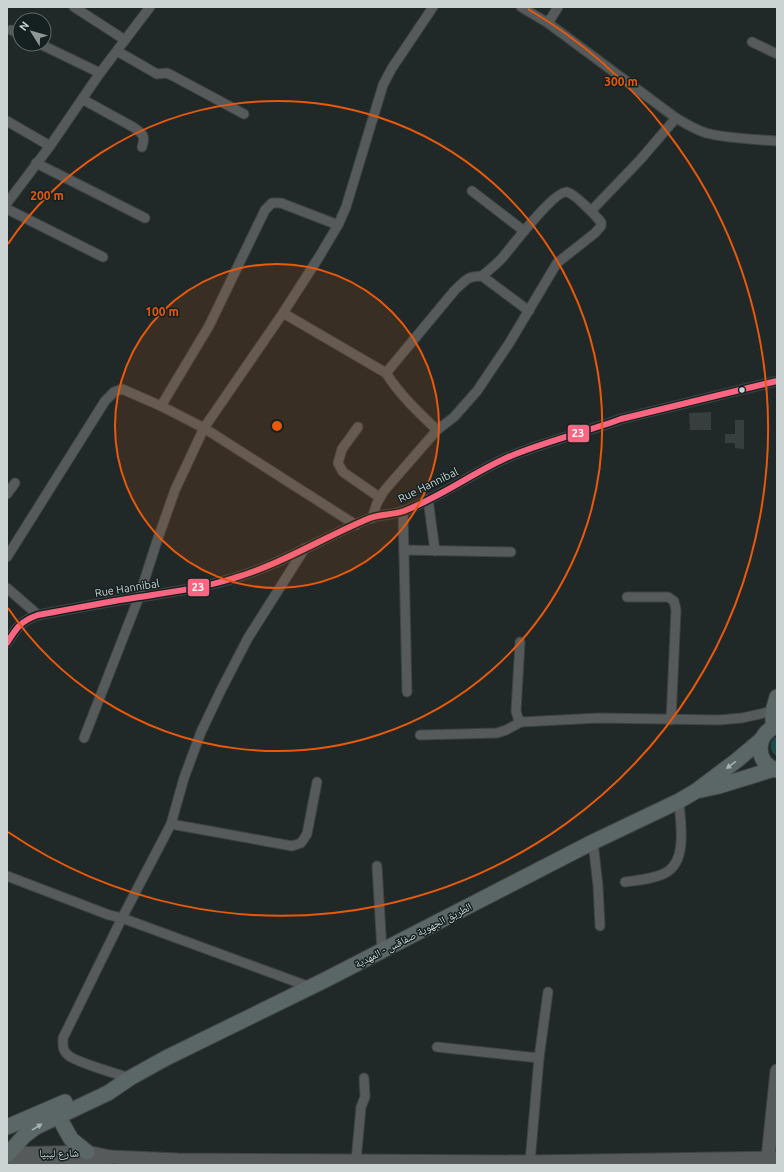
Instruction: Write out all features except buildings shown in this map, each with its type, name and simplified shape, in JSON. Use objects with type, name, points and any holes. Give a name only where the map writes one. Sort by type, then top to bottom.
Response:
[{"type":"main road","points":[[775,704],[775,727]]},
{"type":"main road","name":"الطريق الجهوية صفاقس - المهدية","points":[[7,1128],[108,1093],[130,1078],[166,1058],[382,951],[593,842],[679,801],[696,791],[736,761],[761,740],[766,732],[775,727]]},
{"type":"main road","points":[[761,740],[760,751],[764,762],[775,769]]},
{"type":"main road","name":"الطريق الجهوية صفاقس - المهدية","points":[[696,791],[719,786],[775,769]]},
{"type":"main road","points":[[772,1158],[777,1071]]},
{"type":"main road","points":[[55,1112],[71,1139],[87,1152]]},
{"type":"main road","name":"الطريق الجهوية صفاقس - المهدية","points":[[7,1155],[24,1136],[55,1112]]},
{"type":"main road","name":"شارع ليبيا","points":[[7,1155],[87,1152],[110,1157],[178,1160],[697,1163],[772,1158]]},
{"type":"main road","name":"شارع ليبيا","points":[[7,1155],[89,1162],[100,1161],[110,1157]]},
{"type":"street","points":[[74,7],[126,40]]},
{"type":"street","points":[[7,202],[50,146],[82,99],[150,7]]},
{"type":"street","points":[[84,738],[139,597],[156,541],[175,490],[204,428],[320,257],[338,225],[346,207],[382,85],[433,7]]},
{"type":"street","points":[[521,7],[548,24],[676,118],[691,127],[706,133],[723,136],[777,142]]},
{"type":"street","points":[[548,24],[558,7]]},
{"type":"street","points":[[752,42],[777,54]]},
{"type":"street","points":[[52,50],[100,74]]},
{"type":"street","points":[[117,51],[157,74],[170,74],[244,114]]},
{"type":"street","points":[[82,99],[140,131],[144,136],[142,147]]},
{"type":"street","points":[[591,211],[640,160],[676,118]]},
{"type":"street","points":[[7,121],[50,146]]},
{"type":"street","points":[[36,163],[145,218]]},
{"type":"street","points":[[472,191],[524,231]]},
{"type":"street","points":[[372,518],[379,497],[437,430],[454,417],[477,391],[493,369],[557,263],[595,233],[601,226],[601,222],[572,194],[562,192],[524,231],[502,258],[482,276]]},
{"type":"street","points":[[161,406],[209,326],[265,210],[272,203],[281,203],[338,225]]},
{"type":"street","points":[[7,209],[103,258]]},
{"type":"street","points":[[386,373],[455,290],[465,280],[472,276],[482,276],[529,311]]},
{"type":"street","points":[[283,313],[386,373],[395,388],[406,401],[437,430]]},
{"type":"street","name":"Rue Hannibal","points":[[7,643],[15,629],[26,619],[38,615],[175,592],[233,579],[268,567],[372,518],[403,511],[506,458],[537,446],[597,428],[621,419],[777,381]]},
{"type":"street","points":[[7,557],[105,401],[114,392],[122,389],[161,406],[204,428],[356,525]]},
{"type":"street","points":[[358,427],[342,449],[338,463],[343,472],[379,497]]},
{"type":"street","points":[[7,494],[15,484]]},
{"type":"street","points":[[428,499],[435,551]]},
{"type":"street","points":[[403,511],[407,692]]},
{"type":"street","points":[[130,1078],[68,1056],[62,1048],[63,1038],[122,918],[171,824],[184,778],[201,732],[222,688],[248,638],[306,548]]},
{"type":"street","points":[[404,550],[511,552]]},
{"type":"street","points":[[7,588],[38,615]]},
{"type":"street","points":[[627,597],[668,597],[674,601],[676,610],[671,720]]},
{"type":"street","points":[[520,642],[516,711],[521,722]]},
{"type":"street","points":[[420,735],[497,733],[521,722],[599,718],[671,720],[742,718],[775,704]]},
{"type":"street","points":[[171,824],[292,846],[301,842],[307,834],[317,782]]},
{"type":"street","points":[[625,882],[652,878],[668,871],[675,862],[680,854],[681,846],[679,801]]},
{"type":"street","points":[[593,842],[598,886],[600,926]]},
{"type":"street","points":[[378,866],[382,951]]},
{"type":"street","points":[[7,876],[109,915],[122,918],[310,987]]},
{"type":"street","points":[[530,1162],[539,1058],[548,992]]},
{"type":"street","points":[[437,1047],[539,1058]]},
{"type":"street","points":[[356,1161],[361,1107],[365,1096],[364,1078]]},
{"type":"shaded area","points":[[777,736],[777,757],[772,752],[771,743]]},
{"type":"transit line","name":"23","points":[[7,643],[23,622],[38,615],[187,589],[234,578],[286,558],[370,518],[404,511],[443,492],[493,464],[534,447],[621,419],[777,381]]}]
